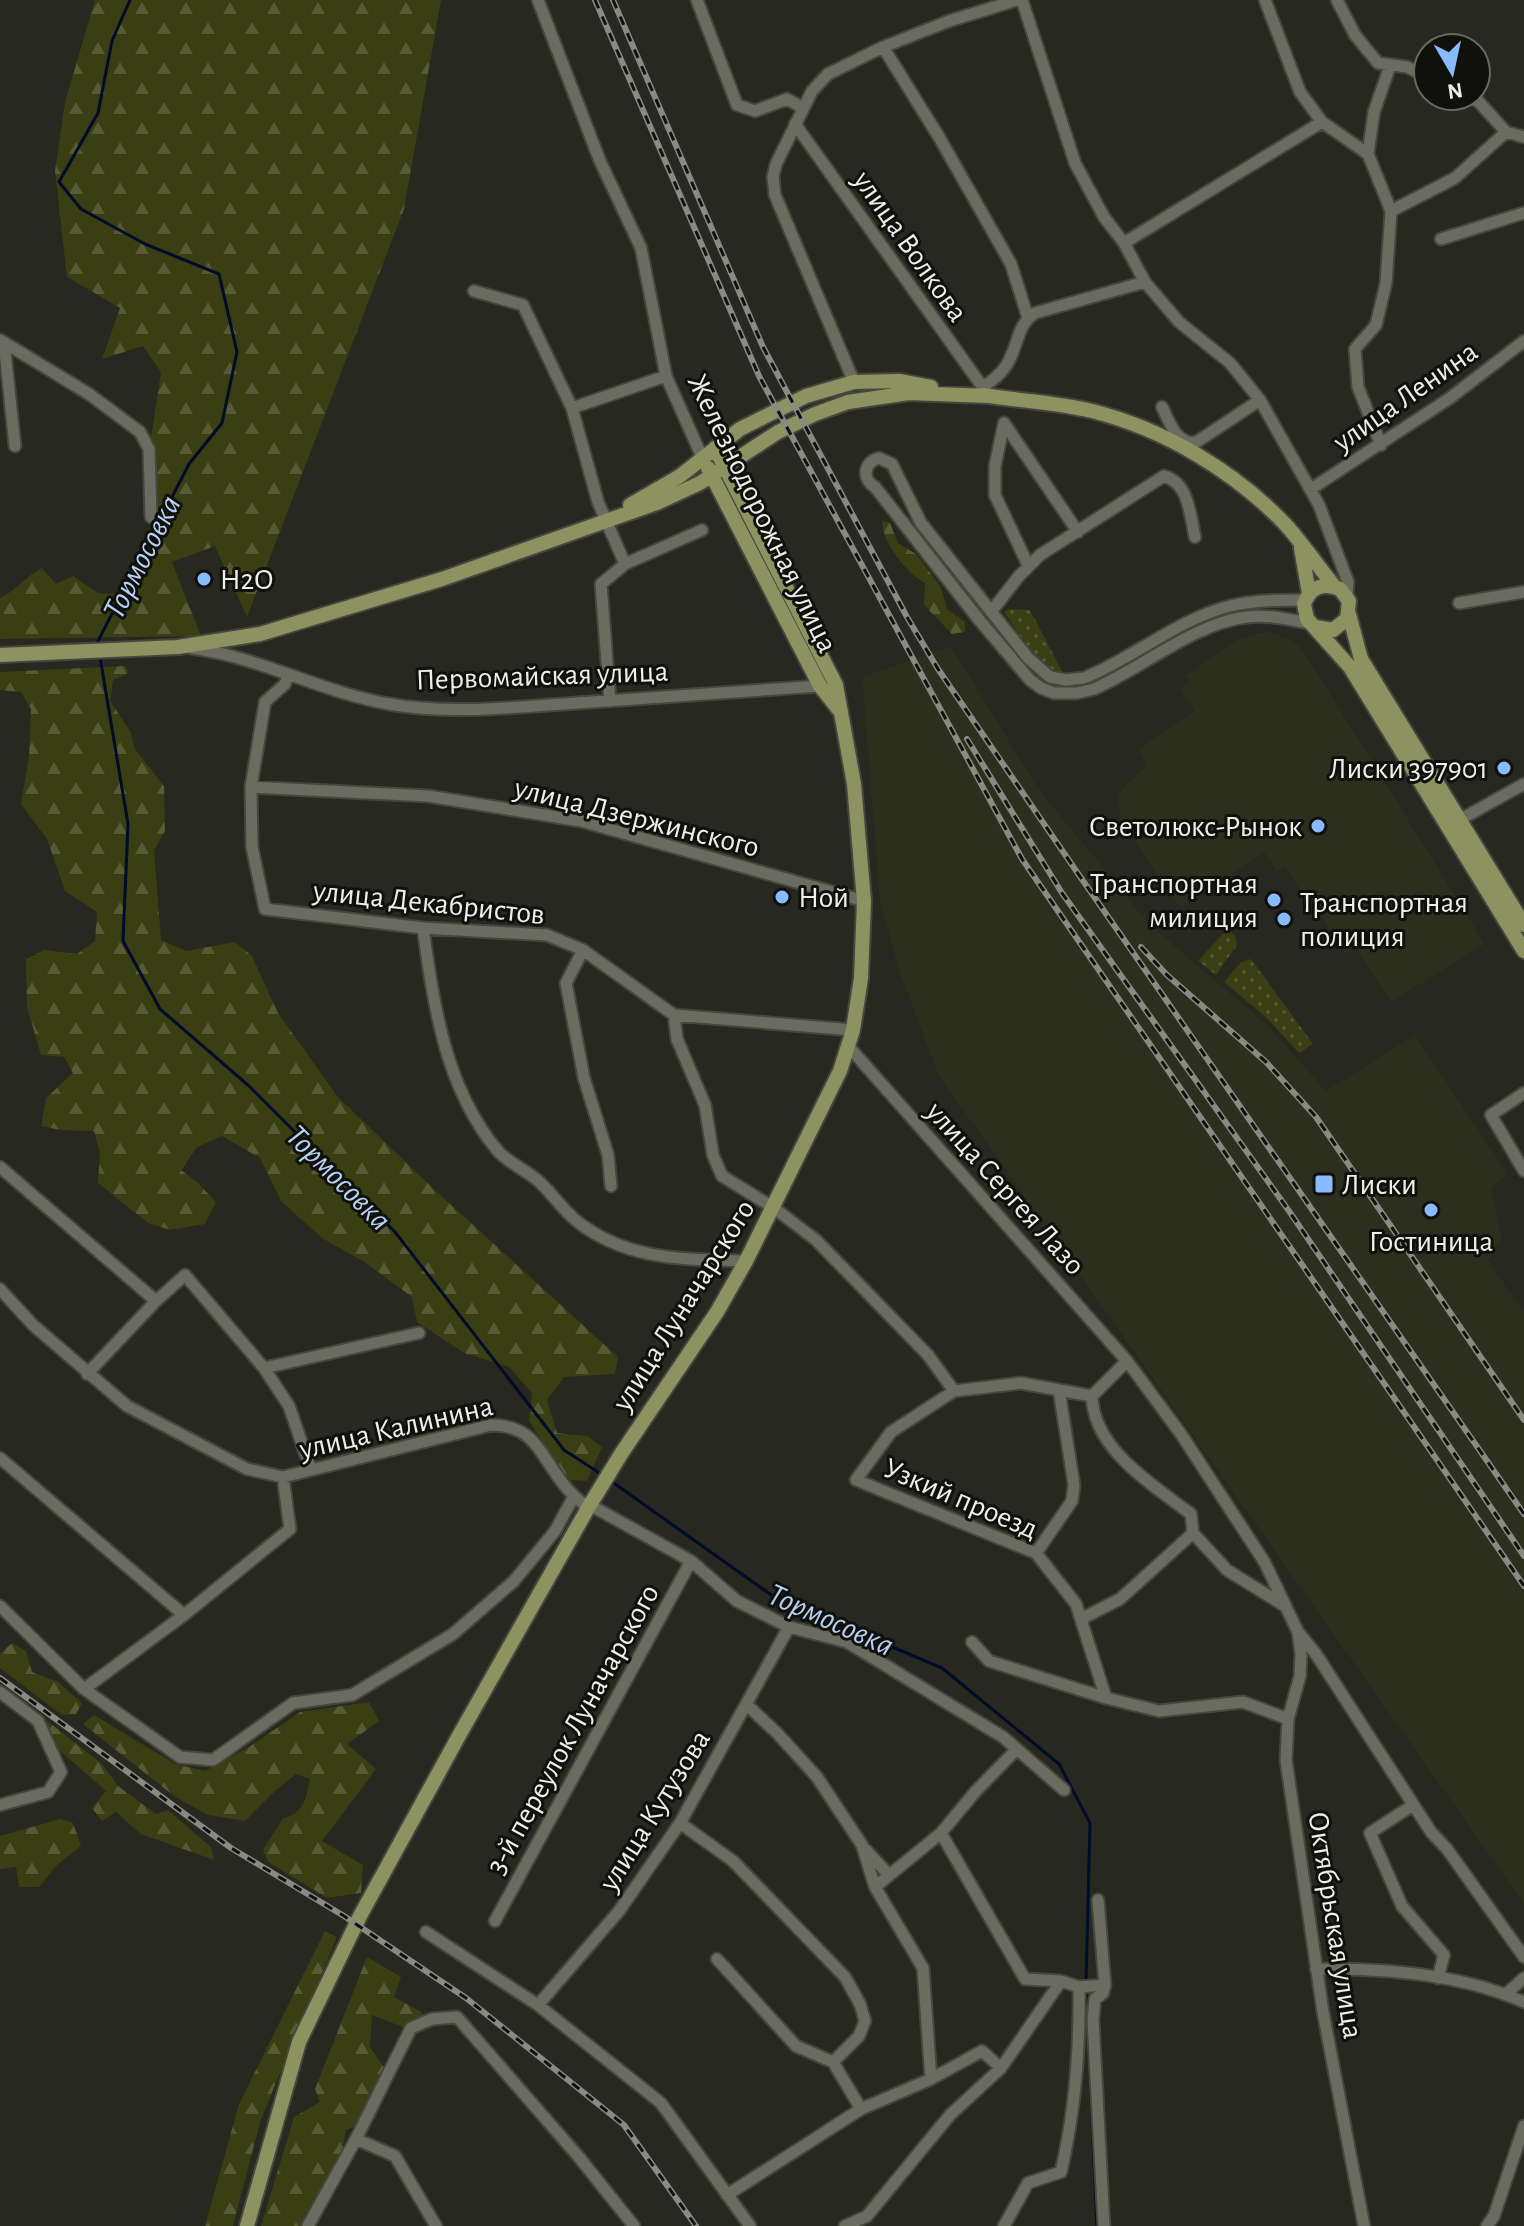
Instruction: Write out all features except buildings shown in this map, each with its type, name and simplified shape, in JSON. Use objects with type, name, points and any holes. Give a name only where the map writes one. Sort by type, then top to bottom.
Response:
[{"type":"main road","name":"Первомайская улица","points":[[605,519],[680,476],[740,429],[806,396],[854,382],[899,381],[985,391]]},
{"type":"main road","name":"Первомайская улица","points":[[0,655],[178,647],[260,634],[442,579],[657,503],[718,470],[778,432],[848,402],[909,393],[985,391]]},
{"type":"main road","points":[[985,391],[1089,410],[1154,432],[1197,455],[1273,512],[1334,586],[1347,597],[1361,659],[1524,951]]},
{"type":"main road","name":"Железнодорожная улица","points":[[709,452],[820,686],[841,713]]},
{"type":"main road","name":"Железнодорожная улица","points":[[718,470],[836,685]]},
{"type":"main road","points":[[1299,540],[1307,596],[1305,614],[1350,667],[1452,824],[1524,925]]},
{"type":"main road","points":[[1307,596],[1324,585],[1334,586]]},
{"type":"main road","points":[[1312,625],[1326,631],[1338,628],[1349,614]]},
{"type":"main road","points":[[820,686],[836,685]]},
{"type":"main road","name":"улица Луначарского","points":[[247,2226],[299,2042],[360,1916],[589,1507],[717,1312],[746,1261],[840,1071],[853,1030],[862,965],[864,901],[854,784],[836,685]]},
{"type":"street","name":"Железнодорожная улица","points":[[538,0],[600,161],[641,248],[666,376],[709,452]]},
{"type":"street","points":[[697,0],[737,105],[755,111],[787,99],[803,108]]},
{"type":"street","points":[[854,382],[775,195],[773,177],[776,164],[812,91],[828,74],[883,47],[949,21],[1020,0],[1075,163],[1104,217],[1124,243],[1145,282],[1179,322],[1230,363],[1260,400],[1311,489],[1348,582],[1347,597]]},
{"type":"street","points":[[1265,0],[1300,92],[1322,122],[1368,154]]},
{"type":"street","points":[[1337,0],[1355,35],[1378,63],[1412,69]]},
{"type":"street","points":[[883,47],[939,137],[1011,264],[1028,318]]},
{"type":"street","points":[[1381,445],[1358,387],[1355,349],[1376,325],[1386,283],[1391,211],[1368,154],[1374,112],[1390,66]]},
{"type":"street","points":[[1488,112],[1506,132],[1524,137]]},
{"type":"street","points":[[1124,243],[1322,122]]},
{"type":"street","name":"улица Волкова","points":[[795,124],[985,391]]},
{"type":"street","points":[[1391,211],[1455,178],[1506,132]]},
{"type":"street","points":[[1441,239],[1524,213]]},
{"type":"street","points":[[985,391],[1006,369],[1028,318],[1035,313],[1145,282]]},
{"type":"street","points":[[474,291],[523,305],[572,408],[605,519],[625,564]]},
{"type":"street","points":[[2,341],[15,446]]},
{"type":"street","points":[[2,341],[89,394],[140,432],[149,449],[151,517]]},
{"type":"street","name":"улица Ленина","points":[[1311,489],[1450,398],[1524,341]]},
{"type":"street","points":[[572,408],[666,376]]},
{"type":"street","points":[[1162,407],[1176,435],[1187,443],[1195,443],[1260,400]]},
{"type":"street","points":[[1028,565],[995,495],[995,466],[1004,423],[1078,532]]},
{"type":"street","points":[[1307,596],[1229,606],[1193,621],[1099,672],[1066,680],[1043,673],[991,612],[921,523],[892,464],[884,458],[871,461],[866,468],[866,478],[1018,667],[1035,683],[1050,691],[1077,693],[1094,689],[1200,633],[1233,620],[1263,616],[1312,625]]},
{"type":"street","points":[[875,487],[891,484],[895,470]]},
{"type":"street","points":[[991,612],[1028,565],[1164,476],[1177,482],[1184,490],[1195,537]]},
{"type":"street","points":[[610,701],[601,584],[625,564],[702,530]]},
{"type":"street","points":[[1459,603],[1524,592]]},
{"type":"street","name":"Первомайская улица","points":[[178,647],[245,658],[344,694],[390,705],[433,709],[466,710],[820,686]]},
{"type":"street","points":[[251,787],[265,702],[285,684],[288,675]]},
{"type":"street","points":[[1452,824],[1524,784]]},
{"type":"street","name":"улица Дзержинского","points":[[251,787],[428,796],[581,821],[864,901]]},
{"type":"street","name":"улица Декабристов","points":[[251,787],[252,847],[265,909],[423,928],[547,935],[583,950],[674,1015]]},
{"type":"street","points":[[423,928],[433,999],[455,1081],[498,1152],[537,1180],[577,1222],[621,1248],[672,1259],[746,1261]]},
{"type":"street","points":[[583,950],[566,983],[584,1078],[608,1155],[611,1186]]},
{"type":"street","points":[[853,1030],[674,1015],[677,1039],[705,1105],[713,1155],[722,1176],[774,1208],[816,1240],[928,1355],[954,1391],[1021,1383],[1092,1396]]},
{"type":"street","name":"улица Сергея Лазо","points":[[849,1047],[1127,1361],[1226,1501],[1265,1563],[1298,1632]]},
{"type":"street","points":[[1524,1093],[1491,1115],[1524,1171]]},
{"type":"street","points":[[0,1167],[156,1301]]},
{"type":"street","points":[[87,1374],[185,1275],[264,1368],[289,1406],[311,1470]]},
{"type":"street","name":"улица Калинина","points":[[0,1289],[33,1325],[127,1406],[247,1469],[283,1477],[491,1425],[508,1425],[524,1431],[574,1496],[589,1507],[691,1561],[737,1601],[789,1627],[847,1642],[1003,1737],[1064,1790]]},
{"type":"street","points":[[264,1368],[419,1333]]},
{"type":"street","points":[[1127,1361],[1092,1396],[1092,1408],[1107,1440],[1142,1477],[1191,1514],[1193,1533],[1227,1570],[1288,1608]]},
{"type":"street","points":[[1036,1553],[1072,1501],[1074,1485],[1059,1390]]},
{"type":"street","name":"Узкий проезд","points":[[954,1391],[891,1432],[856,1480],[1036,1553],[1076,1604],[1106,1698]]},
{"type":"street","points":[[0,1458],[184,1615]]},
{"type":"street","points":[[84,1689],[184,1615],[290,1529],[283,1477]]},
{"type":"street","points":[[0,1606],[84,1689],[180,1757],[213,1760],[293,1703],[352,1695],[453,1634],[514,1581],[555,1531],[574,1496]]},
{"type":"street","points":[[1081,1619],[1120,1599],[1193,1533]]},
{"type":"street","name":"3-й переулок Луначарского","points":[[495,1921],[691,1561]]},
{"type":"street","name":"улица Кутузова","points":[[538,2005],[619,1911],[680,1823],[789,1627]]},
{"type":"street","points":[[1298,1632],[1316,1654],[1431,1832],[1447,1849],[1524,1957]]},
{"type":"street","name":"Октябрьская улица","points":[[1298,1632],[1300,1676],[1288,1719],[1286,1760],[1323,2012],[1364,2226]]},
{"type":"street","points":[[972,1642],[989,1661],[1106,1698],[1159,1711],[1243,1702],[1288,1719]]},
{"type":"street","points":[[0,1692],[38,1721],[61,1772],[48,1792],[0,1805]]},
{"type":"street","points":[[747,1705],[817,1777],[862,1845],[889,1875]]},
{"type":"street","points":[[875,1887],[941,1833],[1016,1750]]},
{"type":"street","points":[[1413,1805],[1370,1833],[1402,1906],[1444,1955],[1438,1978]]},
{"type":"street","points":[[680,1823],[733,1861],[845,1977],[860,2004],[865,2021],[859,2036],[833,2062]]},
{"type":"street","points":[[941,1833],[1025,1979],[1061,1981],[1079,1987],[1105,1985]]},
{"type":"street","points":[[862,1845],[875,1887],[923,1968],[931,2079]]},
{"type":"street","points":[[1098,1900],[1105,1985],[1103,1993],[1095,1999],[1093,2020],[1104,2226]]},
{"type":"street","points":[[426,1932],[538,2005],[661,2103],[750,2226]]},
{"type":"street","points":[[717,1959],[796,2046],[833,2062],[861,2109]]},
{"type":"street","points":[[1316,1969],[1373,1968],[1438,1978],[1506,1994],[1524,2002]]},
{"type":"street","points":[[1506,1994],[1524,1978]]},
{"type":"street","points":[[845,2226],[867,2216],[950,2115],[1001,2068],[1061,1981]]},
{"type":"street","points":[[1004,2226],[1028,2183],[1061,2172],[1073,2121],[1080,2027],[1079,1987]]},
{"type":"street","points":[[308,2226],[356,2139],[411,2028],[432,2019],[457,2017],[578,2156],[634,2226]]},
{"type":"street","points":[[727,2195],[861,2109],[931,2079],[982,2051],[1001,2068]]},
{"type":"street","points":[[1487,2226],[1494,2216],[1524,2126]]},
{"type":"street","points":[[356,2139],[395,2156],[436,2226]]},
{"type":"shaded area","points":[[1271,632],[1294,641],[1306,655],[1485,944],[1391,1002],[1355,948],[1346,954],[1318,912],[1314,913],[1285,866],[1277,872],[1264,852],[1181,908],[1120,815],[1118,797],[1122,788],[1147,766],[1138,750],[1194,711],[1179,689],[1190,682],[1186,676],[1235,641]]},
{"type":"shaded area","points":[[951,646],[1037,787],[1149,924],[1266,1024],[1326,1091],[1415,1035],[1508,1174],[1491,1188],[1502,1239],[1488,1260],[1524,1313],[1524,1904],[938,1074],[899,970],[880,901],[862,677]]},
{"type":"green space","points":[[95,0],[441,0],[404,209],[247,617],[215,546],[172,562],[201,636],[0,639],[0,598],[42,568],[56,584],[73,576],[98,593],[133,595],[159,545],[151,438],[161,372],[143,346],[102,359],[120,308],[67,277],[55,171],[65,102]]},
{"type":"green space","points":[[882,521],[890,523],[898,543],[916,554],[941,587],[947,609],[965,622],[965,632],[952,634],[924,605],[925,583],[897,556],[886,538]]},
{"type":"green space","points":[[1008,609],[1030,610],[1063,673],[1051,669],[1035,655],[1004,612]]},
{"type":"green space","points":[[125,666],[129,673],[113,680],[110,701],[130,731],[135,749],[164,786],[165,831],[154,851],[161,940],[186,951],[235,942],[252,956],[278,1013],[338,1097],[618,1357],[615,1374],[564,1377],[547,1400],[557,1433],[587,1436],[602,1447],[587,1481],[568,1480],[529,1421],[532,1393],[509,1367],[464,1353],[417,1322],[412,1297],[366,1263],[322,1238],[281,1201],[260,1158],[222,1136],[197,1147],[181,1170],[216,1202],[205,1224],[170,1230],[148,1223],[98,1183],[100,1153],[94,1131],[41,1126],[46,1098],[73,1073],[64,1057],[41,1055],[27,1007],[26,959],[44,950],[77,954],[95,941],[97,912],[65,891],[47,839],[21,804],[29,756],[31,709],[21,692],[0,690],[0,672]]},
{"type":"green space","points":[[1226,930],[1235,935],[1237,945],[1216,975],[1198,961]]},
{"type":"green space","points":[[1251,959],[1313,1044],[1299,1053],[1268,1019],[1224,982],[1241,962]]},
{"type":"green space","points":[[12,1643],[26,1651],[32,1672],[58,1682],[82,1703],[76,1714],[62,1715],[0,1668],[0,1654]]},
{"type":"green space","points":[[0,1684],[102,1764],[118,1786],[156,1814],[168,1810],[211,1847],[214,1860],[141,1834],[116,1812],[102,1821],[92,1808],[106,1791],[0,1698]]},
{"type":"green space","points":[[369,1702],[379,1721],[347,1744],[376,1769],[322,1841],[363,1865],[361,1893],[327,1898],[268,1862],[263,1850],[283,1818],[300,1809],[310,1779],[296,1774],[245,1821],[208,1815],[174,1796],[83,1724],[94,1715],[175,1764],[205,1771],[249,1747],[300,1712]]},
{"type":"green space","points":[[60,1819],[73,1823],[81,1846],[57,1865],[39,1887],[19,1887],[16,1867],[0,1869],[0,1836]]},
{"type":"green space","points":[[325,1931],[337,1937],[261,2119],[233,2226],[205,2226],[239,2104]]},
{"type":"green space","points":[[367,1957],[401,1977],[394,1997],[423,2013],[408,2029],[372,2015],[370,2047],[386,2070],[376,2118],[346,2130],[341,2157],[302,2226],[261,2226],[294,2117],[320,2102],[315,2089]]},
{"type":"waterway","name":"Тормосовка","points":[[98,645],[189,464],[222,423],[237,352],[219,274],[145,244],[81,209],[59,182],[98,113],[112,41],[130,0]]},
{"type":"waterway","name":"Тормосовка","points":[[100,657],[128,824],[123,941],[160,1009],[249,1086],[395,1232],[564,1450],[601,1474]]},
{"type":"waterway","name":"Тормосовка","points":[[611,1481],[774,1597],[942,1668],[1059,1764],[1090,1823],[1086,1983]]},
{"type":"waterway","name":"Тормосовка","points":[[1086,1990],[1097,2226]]},
{"type":"railway","points":[[595,0],[759,376],[1022,859],[1524,1586]]},
{"type":"railway","points":[[613,0],[763,347],[907,617],[938,669],[1524,1514]]},
{"type":"railway","points":[[967,739],[1062,893],[1289,1211],[1524,1556]]},
{"type":"railway","points":[[1141,947],[1167,975],[1266,1062],[1316,1117],[1524,1420]]},
{"type":"railway","points":[[0,1678],[231,1848],[344,1916],[466,1998],[624,2125],[696,2226]]},
{"type":"place","name":"H2O","points":[[204,579]]},
{"type":"place","name":"Лиски 397901","points":[[1504,768]]},
{"type":"place","name":"Светолюкс-Рынок","points":[[1318,826]]},
{"type":"place","name":"Ной","points":[[782,897]]},
{"type":"place","name":"Транспортная милиция","points":[[1274,900]]},
{"type":"place","name":"Транспортная полиция","points":[[1284,919]]},
{"type":"place","name":"Лиски","points":[[1324,1184]]},
{"type":"place","name":"Гостиница","points":[[1431,1210]]}]
